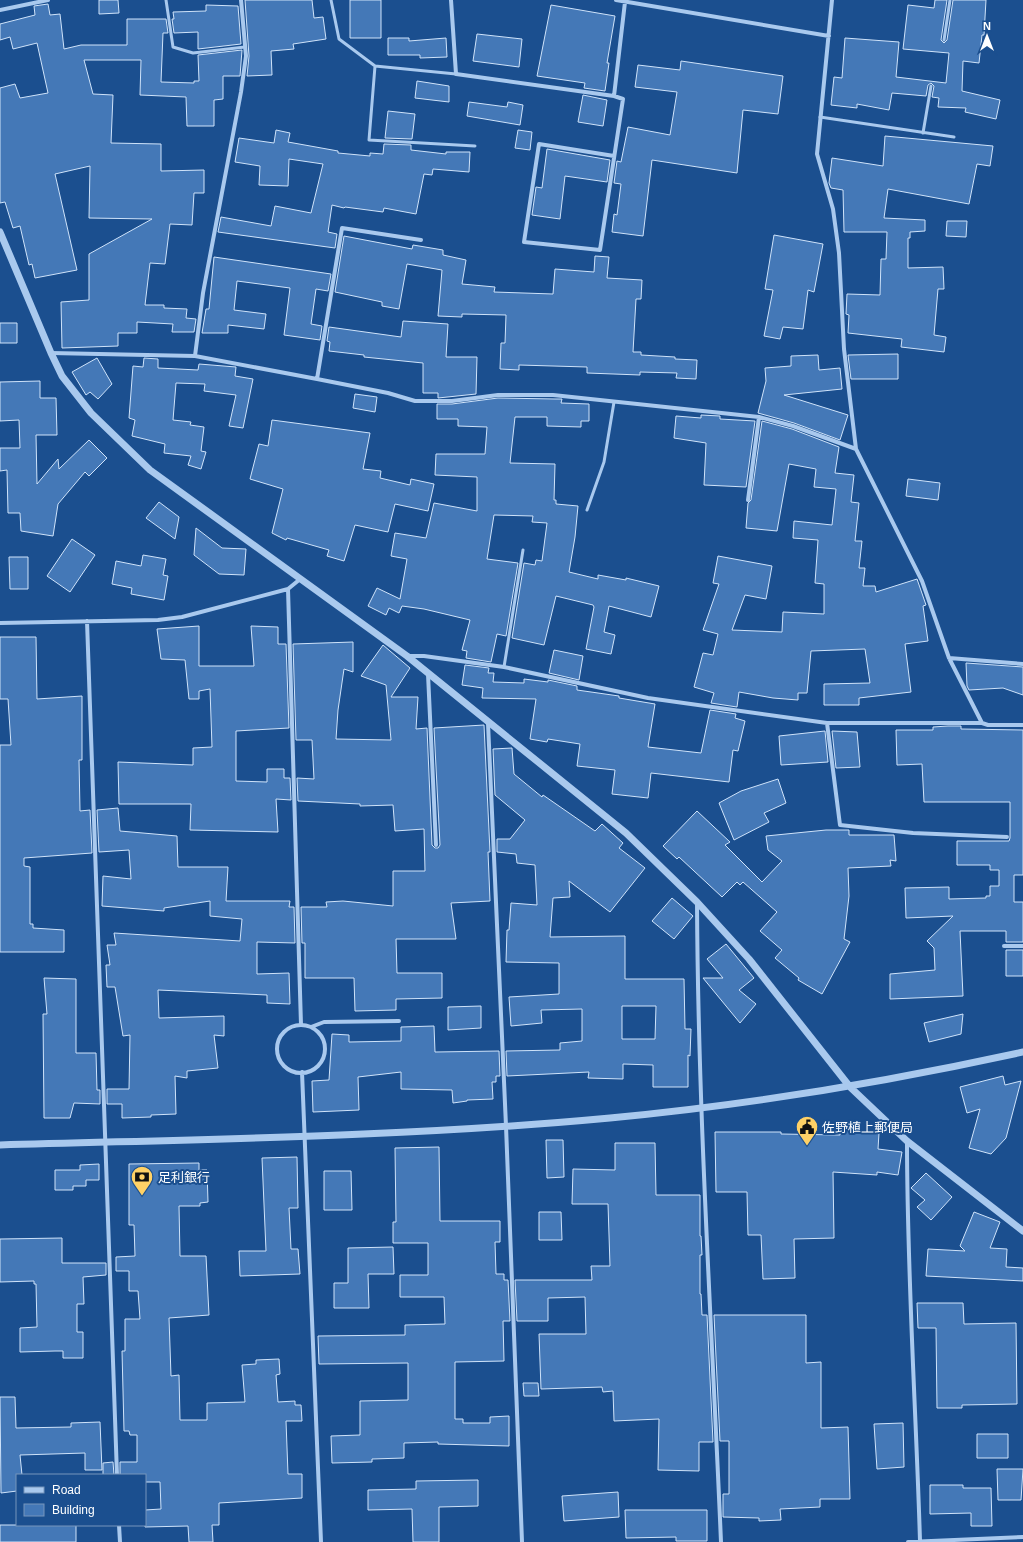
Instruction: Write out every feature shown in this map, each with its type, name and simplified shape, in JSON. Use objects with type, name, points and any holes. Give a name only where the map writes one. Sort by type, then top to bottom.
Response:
[{"type":"street","points":[[0,10],[48,0]]},
{"type":"street","points":[[195,356],[203,293],[241,92],[246,56],[241,0]]},
{"type":"street","points":[[451,0],[456,74],[614,96],[623,99],[600,250],[524,242],[539,144],[614,156]]},
{"type":"street","points":[[616,0],[829,36]]},
{"type":"street","points":[[832,0],[817,154],[833,209],[837,238],[844,349],[856,449],[922,581],[949,658],[982,724]]},
{"type":"street","points":[[614,96],[625,2]]},
{"type":"street","points":[[316,379],[342,228],[421,240]]},
{"type":"street","points":[[0,232],[62,376],[91,413],[150,470],[299,580],[407,656],[626,833],[697,902],[749,959],[850,1087],[907,1141],[1023,1231]]},
{"type":"street","points":[[51,353],[195,356],[388,393],[415,401],[452,401],[498,395],[553,395],[759,417],[793,426],[856,449]]},
{"type":"street","points":[[748,500],[759,417]]},
{"type":"street","points":[[0,623],[158,620],[182,617],[288,589],[299,580]]},
{"type":"street","points":[[288,589],[301,1025]]},
{"type":"street","points":[[87,621],[117,1474]]},
{"type":"street","points":[[407,656],[424,656],[504,667],[648,698],[827,723],[982,724],[988,726],[1023,726]]},
{"type":"street","points":[[949,658],[1023,664]]},
{"type":"street","points":[[428,673],[436,845]]},
{"type":"street","points":[[488,723],[506,1126],[522,1542]]},
{"type":"street","points":[[827,723],[840,825],[913,833],[1007,837]]},
{"type":"street","points":[[697,902],[702,1107],[721,1542]]},
{"type":"street","points":[[1004,946],[1023,946]]},
{"type":"street","points":[[311,1026],[323,1039],[324,1056],[314,1069],[302,1072],[292,1071],[285,1067],[277,1052],[278,1040],[283,1033],[290,1028],[301,1025],[311,1026],[324,1022],[398,1021]]},
{"type":"street","points":[[0,1145],[304,1135],[506,1126],[610,1118],[850,1087],[927,1073],[1023,1052]]},
{"type":"street","points":[[302,1072],[321,1542]]},
{"type":"street","points":[[907,1141],[907,1222],[922,1542]]},
{"type":"street","points":[[119,1526],[120,1542]]},
{"type":"street","points":[[908,1542],[1023,1537]]},
{"type":"lane","points":[[166,0],[174,47],[193,53],[245,47]]},
{"type":"lane","points":[[331,0],[339,39],[375,66],[456,74]]},
{"type":"lane","points":[[944,40],[950,0]]},
{"type":"lane","points":[[375,66],[369,140],[475,146]]},
{"type":"lane","points":[[923,133],[931,86]]},
{"type":"lane","points":[[820,117],[954,137]]},
{"type":"lane","points":[[587,510],[604,462],[614,402]]},
{"type":"lane","points":[[504,667],[523,550]]},
{"type":"building","points":[[99,0],[118,0],[119,13],[99,14]]},
{"type":"building","points":[[245,0],[312,0],[314,18],[323,17],[326,39],[293,44],[294,49],[271,51],[272,75],[247,76],[249,56]]},
{"type":"building","points":[[350,0],[381,0],[381,38],[350,38]]},
{"type":"building","points":[[935,0],[947,0],[941,40],[944,43],[947,40],[953,0],[986,0],[984,35],[982,35],[979,63],[963,61],[962,91],[1000,100],[996,119],[965,112],[966,108],[938,107],[939,98],[932,97],[934,86],[931,83],[928,85],[926,96],[892,93],[889,110],[857,104],[857,108],[831,105],[834,77],[842,78],[845,38],[899,42],[896,77],[946,83],[949,53],[903,49],[908,5],[934,8]]},
{"type":"building","points":[[48,4],[50,15],[60,14],[64,49],[81,45],[127,45],[127,19],[166,19],[168,33],[163,33],[161,82],[194,83],[194,81],[199,81],[198,55],[242,50],[240,76],[223,76],[223,99],[214,100],[214,126],[187,126],[186,97],[140,95],[141,60],[84,60],[93,94],[113,95],[111,143],[161,144],[161,171],[204,170],[204,193],[194,193],[192,225],[170,224],[165,264],[150,263],[145,305],[164,305],[164,308],[187,309],[186,318],[196,319],[194,332],[172,332],[173,324],[137,322],[137,333],[118,333],[118,346],[62,348],[61,302],[89,300],[89,254],[152,219],[89,218],[90,166],[55,174],[77,270],[35,278],[32,264],[29,265],[20,226],[13,228],[5,202],[0,203],[0,88],[15,84],[20,98],[48,93],[37,43],[13,49],[10,37],[0,40],[0,24],[35,15],[34,6]]},
{"type":"building","points":[[206,5],[238,6],[241,44],[198,49],[198,32],[174,33],[172,19],[174,19],[173,12],[206,11]]},
{"type":"building","points":[[551,5],[615,16],[607,63],[609,63],[605,91],[584,88],[585,83],[537,76]]},
{"type":"building","points":[[477,34],[522,39],[519,67],[473,61]]},
{"type":"building","points":[[388,38],[409,38],[409,41],[446,38],[447,57],[420,58],[420,55],[388,55]]},
{"type":"building","points":[[681,61],[783,76],[778,114],[743,110],[737,173],[652,160],[643,236],[612,232],[614,214],[617,215],[621,184],[614,183],[617,161],[621,162],[628,127],[670,135],[677,92],[635,87],[638,65],[680,70]]},
{"type":"building","points":[[417,81],[449,86],[449,102],[415,98]]},
{"type":"building","points":[[583,95],[607,100],[603,126],[578,122]]},
{"type":"building","points":[[469,102],[507,107],[508,102],[523,105],[520,125],[467,116]]},
{"type":"building","points":[[388,111],[415,114],[412,139],[385,138]]},
{"type":"building","points":[[276,130],[290,133],[288,142],[338,151],[338,153],[370,156],[370,153],[383,154],[384,144],[411,145],[411,150],[446,154],[446,152],[470,152],[469,172],[433,169],[432,175],[424,174],[416,214],[384,208],[383,212],[344,208],[332,205],[328,232],[337,234],[335,248],[218,232],[221,217],[271,226],[275,206],[311,213],[323,164],[289,159],[288,186],[259,185],[260,166],[235,162],[239,138],[274,143]]},
{"type":"building","points":[[518,130],[532,132],[530,150],[515,148]]},
{"type":"building","points":[[885,136],[993,146],[990,166],[977,164],[969,204],[888,189],[884,218],[925,220],[925,231],[910,232],[910,238],[908,238],[908,268],[943,267],[944,289],[938,289],[934,335],[946,337],[944,352],[901,347],[902,339],[848,333],[849,315],[846,314],[847,294],[880,295],[881,259],[886,259],[887,232],[844,232],[843,190],[831,188],[829,183],[832,158],[883,166]]},
{"type":"building","points":[[547,149],[610,160],[607,182],[565,176],[560,219],[532,215],[536,187],[542,188]]},
{"type":"building","points":[[947,221],[967,221],[966,237],[946,236]]},
{"type":"building","points":[[774,235],[823,244],[814,292],[808,290],[803,329],[783,327],[780,339],[764,336],[773,290],[765,289]]},
{"type":"building","points":[[344,236],[412,249],[413,245],[443,250],[443,255],[466,260],[462,284],[495,287],[494,292],[553,294],[555,269],[594,272],[595,256],[609,257],[607,278],[642,280],[641,299],[636,299],[633,352],[641,352],[641,355],[697,360],[696,379],[676,378],[677,373],[640,372],[640,375],[587,373],[587,367],[519,365],[519,370],[500,369],[501,343],[505,343],[506,315],[462,314],[462,317],[438,316],[442,270],[407,264],[399,309],[382,306],[382,302],[335,292]]},
{"type":"building","points":[[214,257],[331,274],[328,291],[316,289],[311,324],[322,326],[320,340],[284,335],[290,288],[237,281],[234,310],[266,314],[264,329],[228,325],[228,333],[202,333],[206,309],[209,309]]},
{"type":"building","points":[[403,321],[448,324],[446,357],[477,357],[476,394],[438,398],[438,393],[423,393],[423,363],[364,357],[364,355],[329,351],[330,342],[327,341],[329,327],[401,337]]},
{"type":"building","points":[[0,323],[17,323],[17,343],[0,343]]},
{"type":"building","points":[[898,354],[898,379],[851,379],[848,355]]},
{"type":"building","points":[[818,355],[819,370],[840,368],[842,389],[784,395],[848,415],[840,440],[794,423],[758,413],[766,381],[765,368],[791,366],[791,356]]},
{"type":"building","points":[[97,358],[112,384],[98,399],[90,392],[86,395],[72,372]]},
{"type":"building","points":[[144,358],[158,359],[158,368],[198,370],[199,364],[236,367],[235,376],[253,379],[243,428],[229,426],[236,395],[204,391],[205,384],[176,383],[173,420],[191,422],[190,425],[204,427],[201,451],[206,452],[201,469],[188,465],[191,456],[164,453],[165,444],[132,436],[135,420],[129,418],[133,366],[143,367]]},
{"type":"building","points":[[40,381],[40,398],[56,398],[57,435],[36,435],[37,484],[58,459],[59,469],[89,440],[107,458],[89,476],[85,472],[58,504],[53,536],[21,531],[20,513],[8,513],[7,470],[0,471],[0,448],[20,448],[19,420],[0,421],[0,382]]},
{"type":"building","points":[[355,394],[377,397],[375,412],[353,408]]},
{"type":"building","points":[[498,398],[562,399],[561,403],[589,404],[589,421],[581,421],[581,427],[547,426],[547,417],[515,417],[510,463],[555,464],[554,500],[556,500],[556,504],[578,506],[575,537],[569,572],[598,579],[598,575],[626,580],[626,578],[659,586],[651,617],[609,606],[604,632],[615,635],[611,654],[586,649],[594,607],[593,605],[556,596],[544,645],[512,638],[524,563],[535,565],[536,560],[542,561],[547,523],[532,522],[533,516],[494,515],[487,559],[518,563],[506,636],[497,634],[491,662],[466,658],[467,651],[462,650],[470,620],[424,609],[402,606],[399,613],[389,608],[386,615],[368,606],[377,588],[400,599],[407,559],[391,556],[395,533],[426,538],[434,503],[477,511],[477,477],[435,475],[436,454],[485,454],[487,427],[458,426],[458,419],[437,419],[437,404],[452,404]]},
{"type":"building","points":[[701,415],[720,416],[720,419],[755,421],[746,487],[704,485],[706,443],[674,438],[676,416],[701,418]]},
{"type":"building","points":[[272,420],[370,433],[363,469],[381,471],[380,478],[410,485],[411,479],[434,484],[428,511],[395,504],[388,532],[355,525],[344,561],[327,556],[329,550],[287,538],[286,540],[272,533],[283,489],[250,479],[259,444],[268,446]]},
{"type":"building","points":[[762,421],[792,429],[839,447],[835,473],[854,475],[851,502],[859,503],[855,541],[862,541],[859,568],[865,568],[863,586],[875,586],[876,592],[917,579],[926,605],[923,606],[928,641],[905,644],[911,692],[859,698],[859,705],[824,705],[824,684],[870,683],[865,649],[811,651],[807,693],[798,693],[798,700],[773,698],[739,692],[737,707],[711,703],[714,693],[694,687],[703,653],[713,655],[718,634],[703,630],[719,584],[713,583],[718,556],[772,566],[766,599],[745,595],[732,630],[782,632],[783,612],[824,614],[824,584],[815,583],[818,540],[793,538],[794,521],[832,525],[836,489],[814,487],[816,469],[789,464],[777,531],[746,528],[748,503],[751,500]]},
{"type":"building","points":[[908,479],[940,483],[938,500],[906,496]]},
{"type":"building","points":[[159,502],[179,517],[175,539],[146,518]]},
{"type":"building","points":[[196,528],[222,548],[246,549],[244,575],[219,574],[194,555]]},
{"type":"building","points":[[72,539],[95,555],[70,592],[47,576]]},
{"type":"building","points":[[143,555],[166,559],[163,575],[168,576],[164,600],[131,594],[132,588],[112,584],[116,561],[141,566]]},
{"type":"building","points":[[9,557],[28,557],[28,589],[10,589]]},
{"type":"building","points":[[199,626],[199,666],[254,666],[251,626],[278,627],[278,644],[286,644],[289,728],[236,731],[236,781],[267,782],[267,769],[284,769],[284,778],[290,778],[291,800],[276,799],[278,832],[190,830],[191,804],[119,804],[118,762],[193,765],[193,748],[212,747],[210,689],[199,691],[199,699],[189,699],[185,660],[161,659],[157,629]]},
{"type":"building","points":[[0,637],[36,637],[37,699],[82,696],[82,760],[79,760],[80,811],[90,810],[92,853],[24,858],[24,866],[30,867],[30,924],[33,924],[33,928],[64,930],[64,952],[0,952],[0,745],[11,745],[8,699],[0,699]]},
{"type":"building","points":[[353,642],[353,672],[344,669],[338,710],[336,739],[391,740],[386,685],[361,676],[383,645],[410,668],[391,697],[418,697],[416,729],[427,728],[432,845],[435,848],[438,848],[440,845],[434,728],[484,725],[490,852],[488,852],[490,901],[451,903],[456,939],[396,939],[397,973],[442,973],[442,998],[396,999],[396,1010],[355,1011],[354,978],[305,978],[305,943],[302,943],[301,907],[327,907],[326,902],[343,901],[393,906],[393,871],[425,871],[424,829],[395,831],[393,805],[360,806],[360,804],[298,801],[297,778],[314,779],[312,740],[296,740],[293,644]]},
{"type":"building","points":[[554,650],[583,656],[579,680],[549,673]]},
{"type":"building","points":[[966,663],[1023,667],[1023,695],[1003,688],[969,690],[967,686]]},
{"type":"building","points":[[465,665],[489,668],[488,673],[494,673],[493,682],[524,683],[524,679],[548,682],[548,680],[577,686],[577,690],[619,696],[619,698],[655,704],[648,747],[701,753],[710,710],[736,714],[735,718],[745,721],[738,751],[733,750],[729,782],[651,773],[648,798],[612,794],[615,770],[577,766],[580,744],[548,739],[547,742],[530,739],[536,699],[482,698],[483,688],[462,685]]},
{"type":"building","points":[[961,726],[961,729],[1023,730],[1023,875],[1014,875],[1014,902],[1023,902],[1023,942],[1006,942],[1006,931],[960,931],[963,996],[890,999],[890,974],[935,970],[934,948],[927,941],[953,916],[906,918],[905,888],[949,887],[949,899],[986,898],[986,896],[990,896],[990,886],[999,886],[999,870],[990,870],[990,865],[957,865],[957,841],[1009,841],[1010,838],[1010,802],[924,802],[922,764],[897,765],[896,730],[933,730],[933,727]]},
{"type":"building","points":[[825,731],[828,762],[781,765],[779,736]]},
{"type":"building","points":[[832,731],[857,732],[860,767],[836,768]]},
{"type":"building","points":[[512,748],[514,774],[542,797],[543,795],[595,831],[602,824],[623,843],[619,848],[645,868],[610,912],[569,881],[570,897],[553,898],[550,937],[625,936],[625,979],[684,979],[685,1029],[691,1029],[690,1056],[688,1055],[688,1087],[653,1087],[653,1065],[623,1064],[623,1079],[588,1078],[589,1072],[507,1076],[506,1051],[560,1050],[560,1043],[582,1041],[582,1009],[541,1010],[542,1023],[511,1026],[509,997],[559,994],[559,963],[506,962],[507,930],[509,930],[511,903],[537,905],[535,865],[517,863],[516,854],[497,852],[497,839],[510,839],[525,820],[495,795],[493,749]],"holes":[[[622,1006],[656,1006],[655,1039],[622,1039]]]},
{"type":"building","points":[[778,779],[786,803],[764,813],[769,822],[734,840],[719,803],[741,791]]},
{"type":"building","points":[[118,808],[120,831],[177,836],[178,867],[228,867],[226,901],[290,901],[289,907],[294,907],[295,943],[257,942],[257,974],[289,973],[290,1004],[267,1003],[267,995],[158,990],[159,1018],[224,1016],[224,1036],[214,1035],[218,1068],[187,1071],[187,1078],[175,1076],[176,1114],[122,1118],[122,1104],[107,1104],[107,1089],[129,1089],[130,1035],[123,1036],[115,987],[107,987],[106,965],[110,965],[107,945],[116,945],[114,933],[240,941],[242,919],[210,916],[210,901],[164,908],[164,911],[102,906],[103,876],[131,879],[129,850],[99,852],[97,810]]},
{"type":"building","points":[[697,811],[730,842],[725,845],[762,882],[782,861],[768,850],[766,836],[826,830],[849,830],[849,835],[894,835],[896,861],[890,860],[891,866],[848,868],[849,896],[844,939],[850,942],[822,994],[798,980],[799,978],[775,958],[782,950],[760,931],[777,912],[743,882],[740,885],[737,882],[722,897],[679,857],[677,859],[663,846]]},
{"type":"building","points":[[672,898],[693,916],[674,939],[652,921]]},
{"type":"building","points":[[726,944],[754,978],[739,990],[756,1004],[740,1023],[703,978],[723,978],[707,959]]},
{"type":"building","points":[[1006,950],[1023,950],[1023,976],[1006,976]]},
{"type":"building","points":[[44,978],[76,979],[76,1053],[96,1053],[97,1090],[100,1090],[100,1104],[74,1103],[70,1118],[44,1118],[43,1014],[47,1014]]},
{"type":"building","points":[[481,1006],[481,1028],[448,1030],[448,1007]]},
{"type":"building","points":[[963,1014],[961,1034],[929,1042],[924,1023]]},
{"type":"building","points":[[434,1026],[435,1052],[499,1051],[500,1076],[496,1076],[496,1082],[492,1082],[493,1099],[467,1100],[453,1103],[452,1090],[401,1089],[401,1072],[358,1077],[359,1110],[313,1112],[312,1081],[329,1080],[332,1034],[349,1035],[349,1042],[401,1041],[401,1027]]},
{"type":"building","points":[[1003,1076],[1005,1085],[1021,1081],[1006,1138],[991,1154],[969,1148],[980,1109],[967,1113],[960,1087]]},
{"type":"building","points":[[840,1131],[879,1133],[878,1149],[902,1152],[898,1175],[877,1172],[877,1175],[833,1172],[834,1238],[794,1239],[795,1278],[763,1279],[761,1235],[748,1235],[747,1192],[716,1192],[715,1132],[781,1132],[781,1134],[840,1135]]},
{"type":"building","points":[[546,1140],[563,1140],[564,1177],[547,1178]]},
{"type":"building","points":[[615,1143],[655,1143],[656,1195],[700,1195],[700,1236],[702,1255],[700,1255],[700,1294],[702,1315],[707,1315],[713,1442],[699,1442],[699,1471],[658,1470],[659,1419],[614,1421],[613,1391],[603,1392],[602,1387],[541,1389],[539,1334],[586,1334],[585,1297],[548,1298],[548,1321],[517,1321],[515,1280],[592,1280],[591,1266],[610,1266],[608,1204],[572,1204],[573,1169],[615,1170]]},
{"type":"building","points":[[439,1147],[440,1221],[500,1221],[500,1242],[495,1242],[496,1274],[504,1274],[504,1280],[508,1280],[510,1321],[503,1321],[504,1361],[455,1362],[455,1419],[463,1419],[463,1423],[490,1423],[490,1417],[509,1416],[509,1446],[438,1444],[438,1442],[404,1443],[404,1458],[372,1459],[372,1462],[332,1463],[331,1436],[360,1435],[360,1401],[408,1400],[408,1363],[319,1364],[318,1336],[405,1335],[405,1325],[445,1324],[444,1297],[400,1297],[400,1275],[428,1275],[428,1243],[393,1243],[393,1222],[396,1222],[395,1148]]},
{"type":"building","points":[[297,1157],[298,1208],[289,1208],[291,1249],[298,1249],[300,1274],[240,1276],[239,1251],[266,1251],[262,1158]]},
{"type":"building","points":[[199,1163],[199,1170],[207,1170],[208,1202],[200,1203],[200,1206],[179,1206],[180,1256],[206,1256],[209,1315],[169,1318],[171,1376],[179,1375],[180,1420],[207,1420],[207,1403],[245,1402],[242,1365],[256,1364],[256,1360],[279,1359],[280,1374],[276,1375],[278,1402],[295,1401],[295,1405],[301,1405],[302,1421],[286,1421],[288,1474],[302,1474],[302,1498],[219,1503],[219,1525],[212,1525],[213,1542],[189,1542],[188,1526],[145,1527],[146,1510],[161,1509],[160,1482],[146,1482],[146,1474],[120,1474],[120,1462],[137,1462],[137,1435],[130,1435],[129,1431],[124,1431],[122,1351],[125,1351],[125,1319],[140,1319],[138,1291],[129,1291],[129,1271],[116,1271],[116,1257],[135,1256],[134,1225],[129,1225],[129,1164]]},
{"type":"building","points":[[99,1164],[99,1180],[86,1180],[86,1186],[73,1186],[73,1190],[55,1190],[55,1170],[80,1170],[80,1165]]},
{"type":"building","points":[[324,1171],[351,1171],[352,1210],[324,1210]]},
{"type":"building","points":[[926,1173],[952,1197],[931,1220],[917,1207],[925,1200],[911,1188]]},
{"type":"building","points":[[539,1212],[561,1212],[562,1240],[539,1240]]},
{"type":"building","points":[[974,1212],[1000,1222],[990,1248],[1007,1249],[1006,1267],[1023,1268],[1023,1281],[926,1276],[928,1249],[965,1251],[960,1246]]},
{"type":"building","points":[[62,1238],[62,1263],[106,1263],[106,1275],[83,1277],[84,1304],[77,1304],[77,1332],[83,1332],[83,1358],[63,1358],[63,1351],[20,1352],[20,1328],[37,1327],[36,1284],[34,1284],[34,1281],[0,1282],[0,1239]]},
{"type":"building","points":[[393,1247],[394,1274],[368,1274],[369,1308],[334,1308],[334,1283],[348,1283],[348,1248]]},
{"type":"building","points":[[917,1303],[963,1303],[964,1324],[1016,1323],[1017,1404],[962,1405],[962,1408],[937,1408],[936,1328],[918,1328]]},
{"type":"building","points":[[714,1315],[806,1315],[806,1363],[821,1362],[821,1428],[848,1427],[850,1499],[820,1499],[820,1507],[780,1509],[781,1520],[759,1521],[759,1518],[723,1517],[723,1494],[729,1494],[729,1441],[720,1441]]},
{"type":"building","points":[[523,1383],[538,1383],[539,1396],[524,1396]]},
{"type":"building","points":[[0,1397],[15,1397],[16,1428],[71,1427],[71,1423],[100,1422],[102,1470],[85,1470],[85,1453],[20,1455],[22,1474],[16,1474],[16,1491],[1,1493]]},
{"type":"building","points":[[903,1423],[904,1467],[877,1469],[874,1424]]},
{"type":"building","points":[[977,1434],[1008,1434],[1008,1458],[977,1458]]},
{"type":"building","points":[[113,1462],[114,1474],[103,1474],[103,1463]]},
{"type":"building","points":[[997,1469],[1023,1469],[1021,1500],[998,1500]]},
{"type":"building","points":[[478,1480],[478,1506],[439,1507],[439,1542],[413,1542],[412,1509],[368,1510],[368,1490],[416,1489],[416,1481]]},
{"type":"building","points":[[930,1485],[963,1485],[963,1488],[991,1488],[992,1526],[971,1526],[971,1513],[930,1514]]},
{"type":"building","points":[[618,1492],[619,1517],[564,1521],[562,1496]]},
{"type":"building","points":[[625,1510],[707,1510],[707,1541],[676,1541],[676,1537],[626,1538]]},
{"type":"building","points":[[0,1525],[76,1526],[76,1542],[0,1542]]},
{"type":"place","name":"佐野植上郵便局","points":[[807,1146]]},
{"type":"place","name":"足利銀行","points":[[142,1196]]}]
